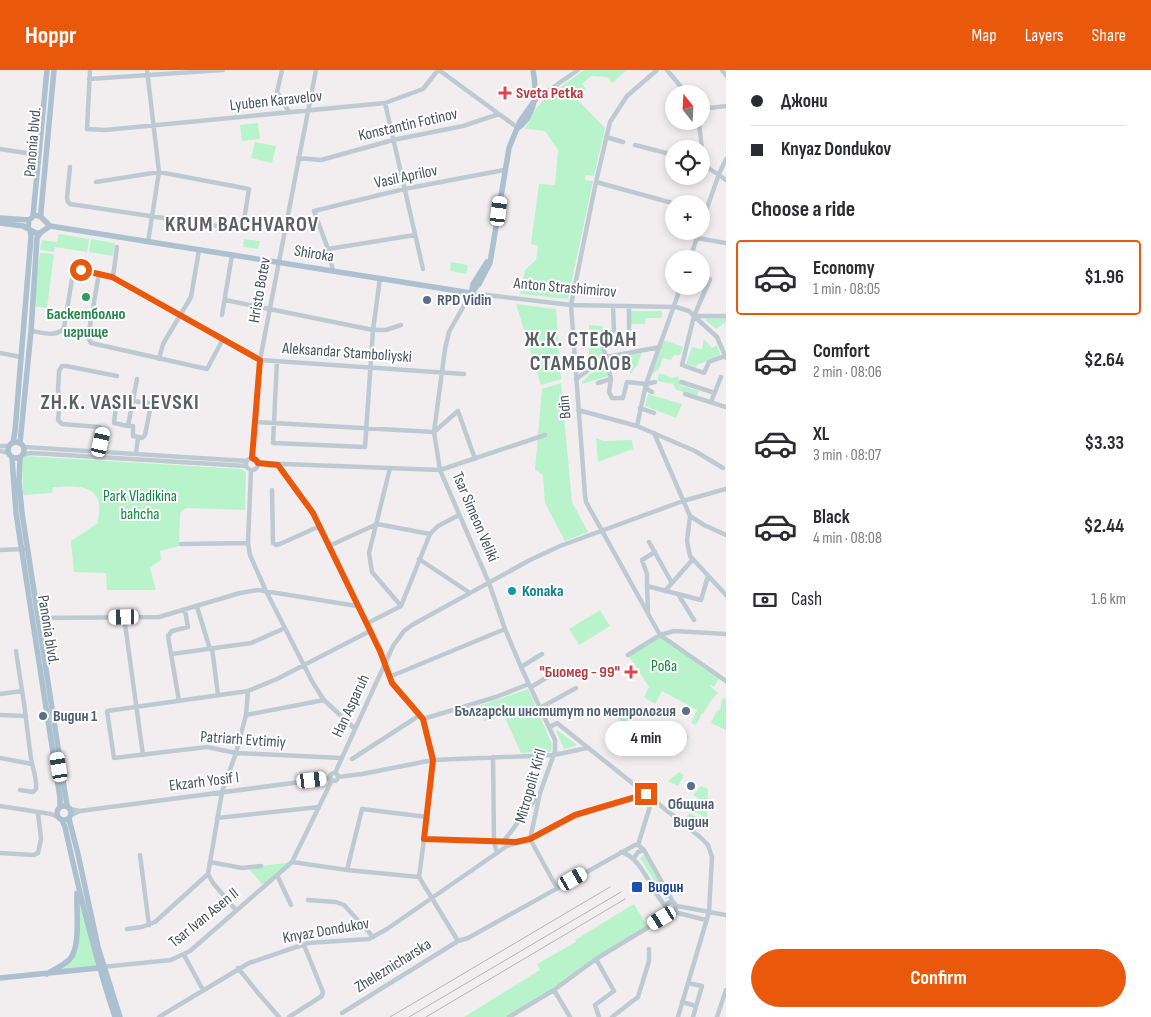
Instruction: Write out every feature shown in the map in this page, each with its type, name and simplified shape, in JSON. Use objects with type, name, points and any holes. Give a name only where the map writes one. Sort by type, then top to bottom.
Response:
[{"type":"main road","name":"Panonia blvd.","points":[[47,70],[39,162],[29,229],[31,237],[22,357],[10,455],[15,500],[38,618],[51,710],[69,812],[101,967]]},
{"type":"main road","name":"Panonia blvd.","points":[[43,219],[41,210],[54,70]]},
{"type":"main road","points":[[529,70],[535,91]]},
{"type":"main road","points":[[533,70],[536,85],[535,100]]},
{"type":"main road","name":"Tsar Simeon Veliki","points":[[472,293],[486,273],[493,249],[509,148],[520,121],[535,100]]},
{"type":"main road","points":[[0,218],[43,219],[45,229],[36,233],[29,229],[0,223]]},
{"type":"main road","name":"Panonia blvd.","points":[[45,229],[37,238],[22,456],[19,465],[21,504],[58,814],[65,827],[77,883],[115,1017]]},
{"type":"main road","name":"Shiroka","points":[[45,229],[148,242],[455,290]]},
{"type":"main road","name":"Anton Strashimirov","points":[[455,290],[472,293]]},
{"type":"main road","points":[[11,444],[22,445]]},
{"type":"main road","points":[[10,455],[22,456]]},
{"type":"main road","points":[[58,814],[69,812]]},
{"type":"main road","points":[[58,814],[69,812]]},
{"type":"main road","points":[[47,974],[69,960],[76,949],[77,883]]},
{"type":"main road","name":"Tsar Ivan Asen II","points":[[0,978],[101,967]]},
{"type":"main road","name":"Panonia blvd.","points":[[104,977],[120,1017]]},
{"type":"street","points":[[90,70],[89,79],[148,73],[223,70]]},
{"type":"street","points":[[282,70],[277,92],[290,112]]},
{"type":"street","name":"Hristo Botev","points":[[248,462],[255,422],[260,360],[277,262],[316,70]]},
{"type":"street","points":[[438,70],[518,128]]},
{"type":"street","name":"Lyuben Karavelov","points":[[89,79],[87,129],[105,130],[385,103],[424,89],[438,70]]},
{"type":"street","points":[[535,100],[578,70]]},
{"type":"street","name":"Bdin","points":[[657,70],[622,102],[610,122],[571,305],[585,495],[586,502],[660,635],[726,681]]},
{"type":"street","points":[[667,70],[680,85]]},
{"type":"street","points":[[722,70],[726,75]]},
{"type":"street","points":[[148,73],[159,172],[148,242]]},
{"type":"street","points":[[385,103],[423,269]]},
{"type":"street","points":[[710,108],[726,106]]},
{"type":"street","name":"Konstantin Fotinov","points":[[298,158],[321,160],[393,140],[463,126],[499,114]]},
{"type":"street","points":[[606,137],[623,142]]},
{"type":"street","points":[[636,145],[665,153]]},
{"type":"street","points":[[26,153],[40,148]]},
{"type":"street","points":[[0,149],[26,153],[39,162]]},
{"type":"street","points":[[710,195],[726,159]]},
{"type":"street","points":[[70,167],[68,202],[70,204],[234,227],[244,220],[249,189],[159,172],[96,182]]},
{"type":"street","points":[[710,168],[726,180]]},
{"type":"street","name":"Vasil Aprilov","points":[[328,249],[314,211],[404,190],[504,170]]},
{"type":"street","points":[[596,182],[665,201]]},
{"type":"street","points":[[333,271],[328,249],[414,235]]},
{"type":"street","points":[[709,240],[726,243]]},
{"type":"street","points":[[112,277],[117,246]]},
{"type":"street","points":[[159,359],[163,344],[191,297],[199,250]]},
{"type":"street","points":[[222,315],[232,255]]},
{"type":"street","name":"Aleksandar Stamboliyski","points":[[31,331],[54,334],[61,332],[64,328],[73,273],[81,270],[112,277],[260,360],[371,366],[464,374]]},
{"type":"street","points":[[99,273],[88,340],[90,343],[207,370],[223,339]]},
{"type":"street","points":[[277,361],[273,443],[365,448],[373,330],[380,278]]},
{"type":"street","name":"Anton Strashimirov","points":[[472,293],[571,305],[680,307],[694,316]]},
{"type":"street","name":"Tsar Simeon Veliki","points":[[472,293],[449,332],[445,349],[434,432],[440,470],[489,583],[521,667],[550,727],[556,744]]},
{"type":"street","points":[[637,426],[646,384],[678,295]]},
{"type":"street","points":[[694,316],[717,337],[726,357],[709,362],[704,373],[682,365],[694,316],[703,295]]},
{"type":"street","points":[[224,300],[373,330],[386,330],[401,325]]},
{"type":"street","points":[[613,307],[614,331],[603,333],[602,346],[611,379],[609,392],[612,398],[623,398],[628,382],[646,384],[655,382]]},
{"type":"street","points":[[629,307],[629,338]]},
{"type":"street","points":[[66,313],[91,318]]},
{"type":"street","points":[[694,316],[726,316]]},
{"type":"street","points":[[576,380],[606,357],[660,347]]},
{"type":"street","points":[[0,353],[22,357]]},
{"type":"street","points":[[99,452],[102,429],[99,427],[62,424],[58,420],[60,371],[62,366],[117,376]]},
{"type":"street","points":[[712,402],[721,377]]},
{"type":"street","points":[[128,426],[137,379]]},
{"type":"street","points":[[598,383],[611,379]]},
{"type":"street","points":[[681,382],[715,393]]},
{"type":"street","points":[[646,384],[647,389],[652,392]]},
{"type":"street","points":[[685,394],[726,407]]},
{"type":"street","points":[[116,406],[114,422],[133,428],[132,436],[142,438],[145,435],[150,405],[133,401]]},
{"type":"street","points":[[640,408],[654,413]]},
{"type":"street","points":[[578,410],[637,426],[695,451],[724,468]]},
{"type":"street","points":[[255,422],[434,432],[458,411],[475,459]]},
{"type":"street","points":[[654,433],[690,516],[726,535]]},
{"type":"street","points":[[22,456],[32,453],[248,462],[256,460],[258,463],[278,465],[440,470],[545,434]]},
{"type":"street","points":[[136,454],[138,437]]},
{"type":"street","points":[[0,446],[11,444]]},
{"type":"street","points":[[22,445],[248,462]]},
{"type":"street","points":[[0,451],[10,455]]},
{"type":"street","points":[[248,462],[252,470],[248,543],[255,569],[303,665],[324,700],[355,729]]},
{"type":"street","points":[[252,470],[257,468],[258,463]]},
{"type":"street","points":[[278,465],[313,513],[320,526],[370,631],[389,676],[396,688],[421,717],[433,760],[419,877],[458,941]]},
{"type":"street","points":[[390,468],[369,553],[372,572],[401,606]]},
{"type":"street","name":"Han Asparuh","points":[[337,775],[341,758],[384,663],[398,638],[412,625],[543,554],[603,530],[726,489]]},
{"type":"street","points":[[272,490],[273,543],[276,545],[280,544],[320,526]]},
{"type":"street","points":[[366,624],[401,606],[430,534],[438,526],[459,515]]},
{"type":"street","points":[[690,516],[689,551],[693,559],[726,596]]},
{"type":"street","points":[[329,546],[377,524],[430,534]]},
{"type":"street","points":[[649,542],[672,583]]},
{"type":"street","points":[[181,544],[248,543]]},
{"type":"street","points":[[0,550],[25,549]]},
{"type":"street","points":[[648,613],[647,574],[642,560],[654,552]]},
{"type":"street","points":[[419,559],[470,593]]},
{"type":"street","points":[[665,591],[693,559]]},
{"type":"street","points":[[648,586],[701,600],[708,576]]},
{"type":"street","points":[[38,618],[159,617],[258,590],[357,606]]},
{"type":"street","points":[[678,594],[694,620]]},
{"type":"street","points":[[197,607],[211,648],[218,695]]},
{"type":"street","points":[[179,701],[168,636],[172,631],[188,627],[185,610]]},
{"type":"street","points":[[124,617],[143,755]]},
{"type":"street","points":[[172,654],[250,643],[284,628]]},
{"type":"street","points":[[389,676],[505,628]]},
{"type":"street","points":[[137,706],[248,691],[277,679],[370,631]]},
{"type":"street","points":[[628,655],[660,635],[674,631],[726,634]]},
{"type":"street","points":[[16,651],[36,789],[33,792],[20,790]]},
{"type":"street","points":[[521,667],[542,654]]},
{"type":"street","points":[[352,759],[421,717],[530,686],[561,669]]},
{"type":"street","points":[[540,708],[576,688]]},
{"type":"street","points":[[0,694],[22,691]]},
{"type":"street","points":[[236,910],[209,876],[222,792],[236,753],[246,715],[248,691]]},
{"type":"street","points":[[246,715],[324,700]]},
{"type":"street","name":"Patriarh Evtimiy","points":[[137,706],[108,711],[114,758],[206,747],[236,753],[341,758]]},
{"type":"street","points":[[0,715],[26,716]]},
{"type":"street","points":[[550,727],[557,723],[652,800],[700,836],[708,845],[712,856],[709,912],[678,1017]]},
{"type":"street","name":"Mitropolit Kiril","points":[[556,744],[554,755],[540,793],[530,839],[557,888]]},
{"type":"street","points":[[337,775],[362,774],[433,760],[554,755],[587,748]]},
{"type":"street","points":[[493,757],[494,842],[497,853]]},
{"type":"street","points":[[0,758],[32,764]]},
{"type":"street","name":"Tsar Ivan Asen II","points":[[101,967],[158,963],[184,955],[292,862],[319,807],[332,774],[337,775]]},
{"type":"street","name":"Ekzarh Yosif I","points":[[69,812],[331,779]]},
{"type":"street","points":[[503,842],[540,793]]},
{"type":"street","name":"Knyaz Dondukov","points":[[424,839],[516,842],[530,839],[575,815],[646,794]]},
{"type":"street","points":[[652,800],[638,845],[644,850],[675,904]]},
{"type":"street","points":[[0,806],[38,813],[58,814]]},
{"type":"street","points":[[218,818],[319,807]]},
{"type":"street","points":[[348,870],[362,809],[427,817]]},
{"type":"street","points":[[0,853],[34,855],[38,853],[41,839],[38,813]]},
{"type":"street","name":"Knyaz Dondukov","points":[[159,1017],[238,968],[275,953],[320,942],[358,940],[372,937],[387,929],[497,853],[516,842]]},
{"type":"street","name":"Zheleznicharska","points":[[342,1013],[458,941],[468,938],[621,852],[634,845],[638,845]]},
{"type":"street","points":[[634,858],[638,852],[644,850]]},
{"type":"street","points":[[621,852],[634,858],[658,899],[672,912],[706,920]]},
{"type":"street","points":[[140,855],[149,925]]},
{"type":"street","points":[[210,862],[242,868],[261,866]]},
{"type":"street","points":[[292,862],[419,877]]},
{"type":"street","points":[[278,875],[291,905]]},
{"type":"street","points":[[127,929],[149,925],[209,876]]},
{"type":"street","points":[[308,900],[336,902],[344,905],[372,937]]},
{"type":"street","points":[[666,907],[668,903],[726,915]]},
{"type":"street","points":[[509,1017],[554,990],[596,958],[672,912],[675,904]]},
{"type":"street","points":[[288,1017],[322,996],[323,992],[304,945]]},
{"type":"street","points":[[612,1017],[638,997],[649,961],[649,949]]},
{"type":"street","points":[[184,955],[203,990]]},
{"type":"street","points":[[596,958],[614,991],[595,1004],[600,1017]]},
{"type":"street","points":[[238,968],[279,1017]]},
{"type":"street","points":[[688,983],[702,986],[693,1017]]},
{"type":"street","points":[[554,990],[570,1017]]},
{"type":"street","points":[[717,1017],[726,990]]},
{"type":"street","points":[[682,1002],[696,1006]]},
{"type":"green space","points":[[584,70],[627,70],[612,83],[607,77],[591,76],[582,84],[586,89],[576,98],[605,128],[594,176],[586,175],[585,180],[593,181],[568,299],[520,294],[525,270],[536,260],[538,246],[531,244],[539,184],[555,185],[558,150],[545,131],[525,129],[544,99]]},
{"type":"green space","points":[[258,123],[260,139],[242,141],[240,125]]},
{"type":"green space","points":[[255,142],[276,146],[272,163],[251,158]]},
{"type":"green space","points":[[59,234],[89,239],[87,252],[55,247],[54,252],[40,250],[42,240],[57,242]]},
{"type":"green space","points":[[91,239],[115,243],[113,256],[89,252]]},
{"type":"green space","points":[[244,239],[260,241],[258,249],[243,247]]},
{"type":"green space","points":[[40,253],[54,254],[47,308],[33,306]]},
{"type":"green space","points":[[451,262],[468,265],[466,274],[450,271]]},
{"type":"green space","points":[[516,304],[556,309],[561,379],[541,385]]},
{"type":"green space","points":[[631,311],[662,311],[662,318],[646,318],[645,324],[631,324]]},
{"type":"green space","points":[[726,317],[726,322],[716,329],[705,320],[707,318]]},
{"type":"green space","points":[[589,325],[603,326],[603,357],[592,363],[589,357]]},
{"type":"green space","points":[[704,339],[712,348],[717,345],[721,356],[697,364],[696,367],[686,364],[692,347],[702,349]]},
{"type":"green space","points":[[664,340],[683,347],[680,355],[674,355],[671,360],[663,358],[659,369],[652,374]]},
{"type":"green space","points":[[642,352],[637,366],[632,373],[630,373],[630,369],[612,369],[609,358]]},
{"type":"green space","points":[[604,360],[609,376],[582,384],[582,382]]},
{"type":"green space","points":[[659,373],[672,378],[678,376],[680,385],[699,391],[697,395],[676,390],[673,384],[657,381]]},
{"type":"green space","points":[[561,383],[572,502],[588,532],[565,541],[545,503],[543,475],[535,470],[542,389]]},
{"type":"green space","points":[[648,394],[682,404],[676,418],[645,406]]},
{"type":"green space","points":[[596,438],[604,441],[632,440],[633,449],[598,462]]},
{"type":"green space","name":"Park Vladikina bahcha","points":[[25,456],[241,469],[246,472],[245,510],[186,508],[180,515],[179,546],[160,551],[161,560],[150,568],[156,590],[107,590],[106,573],[74,572],[71,541],[98,523],[99,503],[96,496],[92,492],[80,487],[53,487],[52,493],[23,495],[22,459]]},
{"type":"green space","points":[[600,610],[610,626],[579,645],[569,629]]},
{"type":"green space","name":"Рова","points":[[660,635],[726,681],[726,684],[719,679],[714,687],[710,686],[718,693],[702,713],[696,725],[691,723],[697,710],[662,691],[655,704],[644,697],[649,687],[628,655]]},
{"type":"green space","points":[[528,689],[552,744],[551,752],[521,753],[504,716],[484,721],[479,706]]},
{"type":"green space","points":[[723,698],[726,699],[726,730],[711,723],[716,712],[721,708]]},
{"type":"green space","points":[[629,708],[637,712],[631,725],[622,725],[616,715]]},
{"type":"green space","points":[[557,730],[576,744],[576,746],[564,749]]},
{"type":"green space","points":[[649,730],[678,747],[685,734],[689,736],[682,750],[677,754],[647,738],[645,732]]},
{"type":"green space","points":[[679,772],[684,775],[678,786],[668,781]]},
{"type":"green space","points":[[701,786],[708,789],[707,818],[691,810],[693,807],[695,808],[700,799],[693,795]]},
{"type":"green space","points":[[689,813],[697,817],[694,825],[696,830],[684,822]]},
{"type":"green space","points":[[644,855],[669,897],[666,899],[640,858]]},
{"type":"green space","points":[[292,862],[264,886],[248,868]]},
{"type":"green space","points":[[77,883],[98,968],[47,974],[64,964],[75,949]]},
{"type":"green space","points":[[634,904],[648,927],[554,990],[509,1017],[464,1017],[540,970],[537,964],[576,942],[575,940]]},
{"type":"railway","points":[[390,1017],[610,887]]},
{"type":"railway","points":[[409,1017],[621,892]]},
{"type":"railway","points":[[426,1017],[625,899]]},
{"type":"place","name":"Sveta Petka","points":[[505,93]]},
{"type":"place","name":"Баскетболно игрище","points":[[86,297]]},
{"type":"place","name":"RPD Vidin","points":[[427,300]]},
{"type":"place","name":"Konaka","points":[[512,591]]},
{"type":"place","name":"\"Биомед - 99\"","points":[[631,672]]},
{"type":"place","name":"Български институт по метрология","points":[[686,711]]},
{"type":"place","name":"Видин 1","points":[[43,716]]},
{"type":"place","name":"Община Видин","points":[[691,786]]},
{"type":"place","name":"Видин","points":[[637,887]]},
{"type":"district","name":"KRUM BACHVAROV","points":[[242,224]]},
{"type":"district","name":"Ж.К. СТЕФАН СТАМБОЛОВ","points":[[581,351]]},
{"type":"district","name":"ZH.K. VASIL LEVSKI","points":[[120,402]]},
{"type":"route","points":[[81,270],[112,277],[260,360],[252,458],[258,463],[278,465],[313,513],[380,651],[392,683],[423,719],[433,760],[424,839],[516,842],[530,839],[575,815],[646,794]]}]
